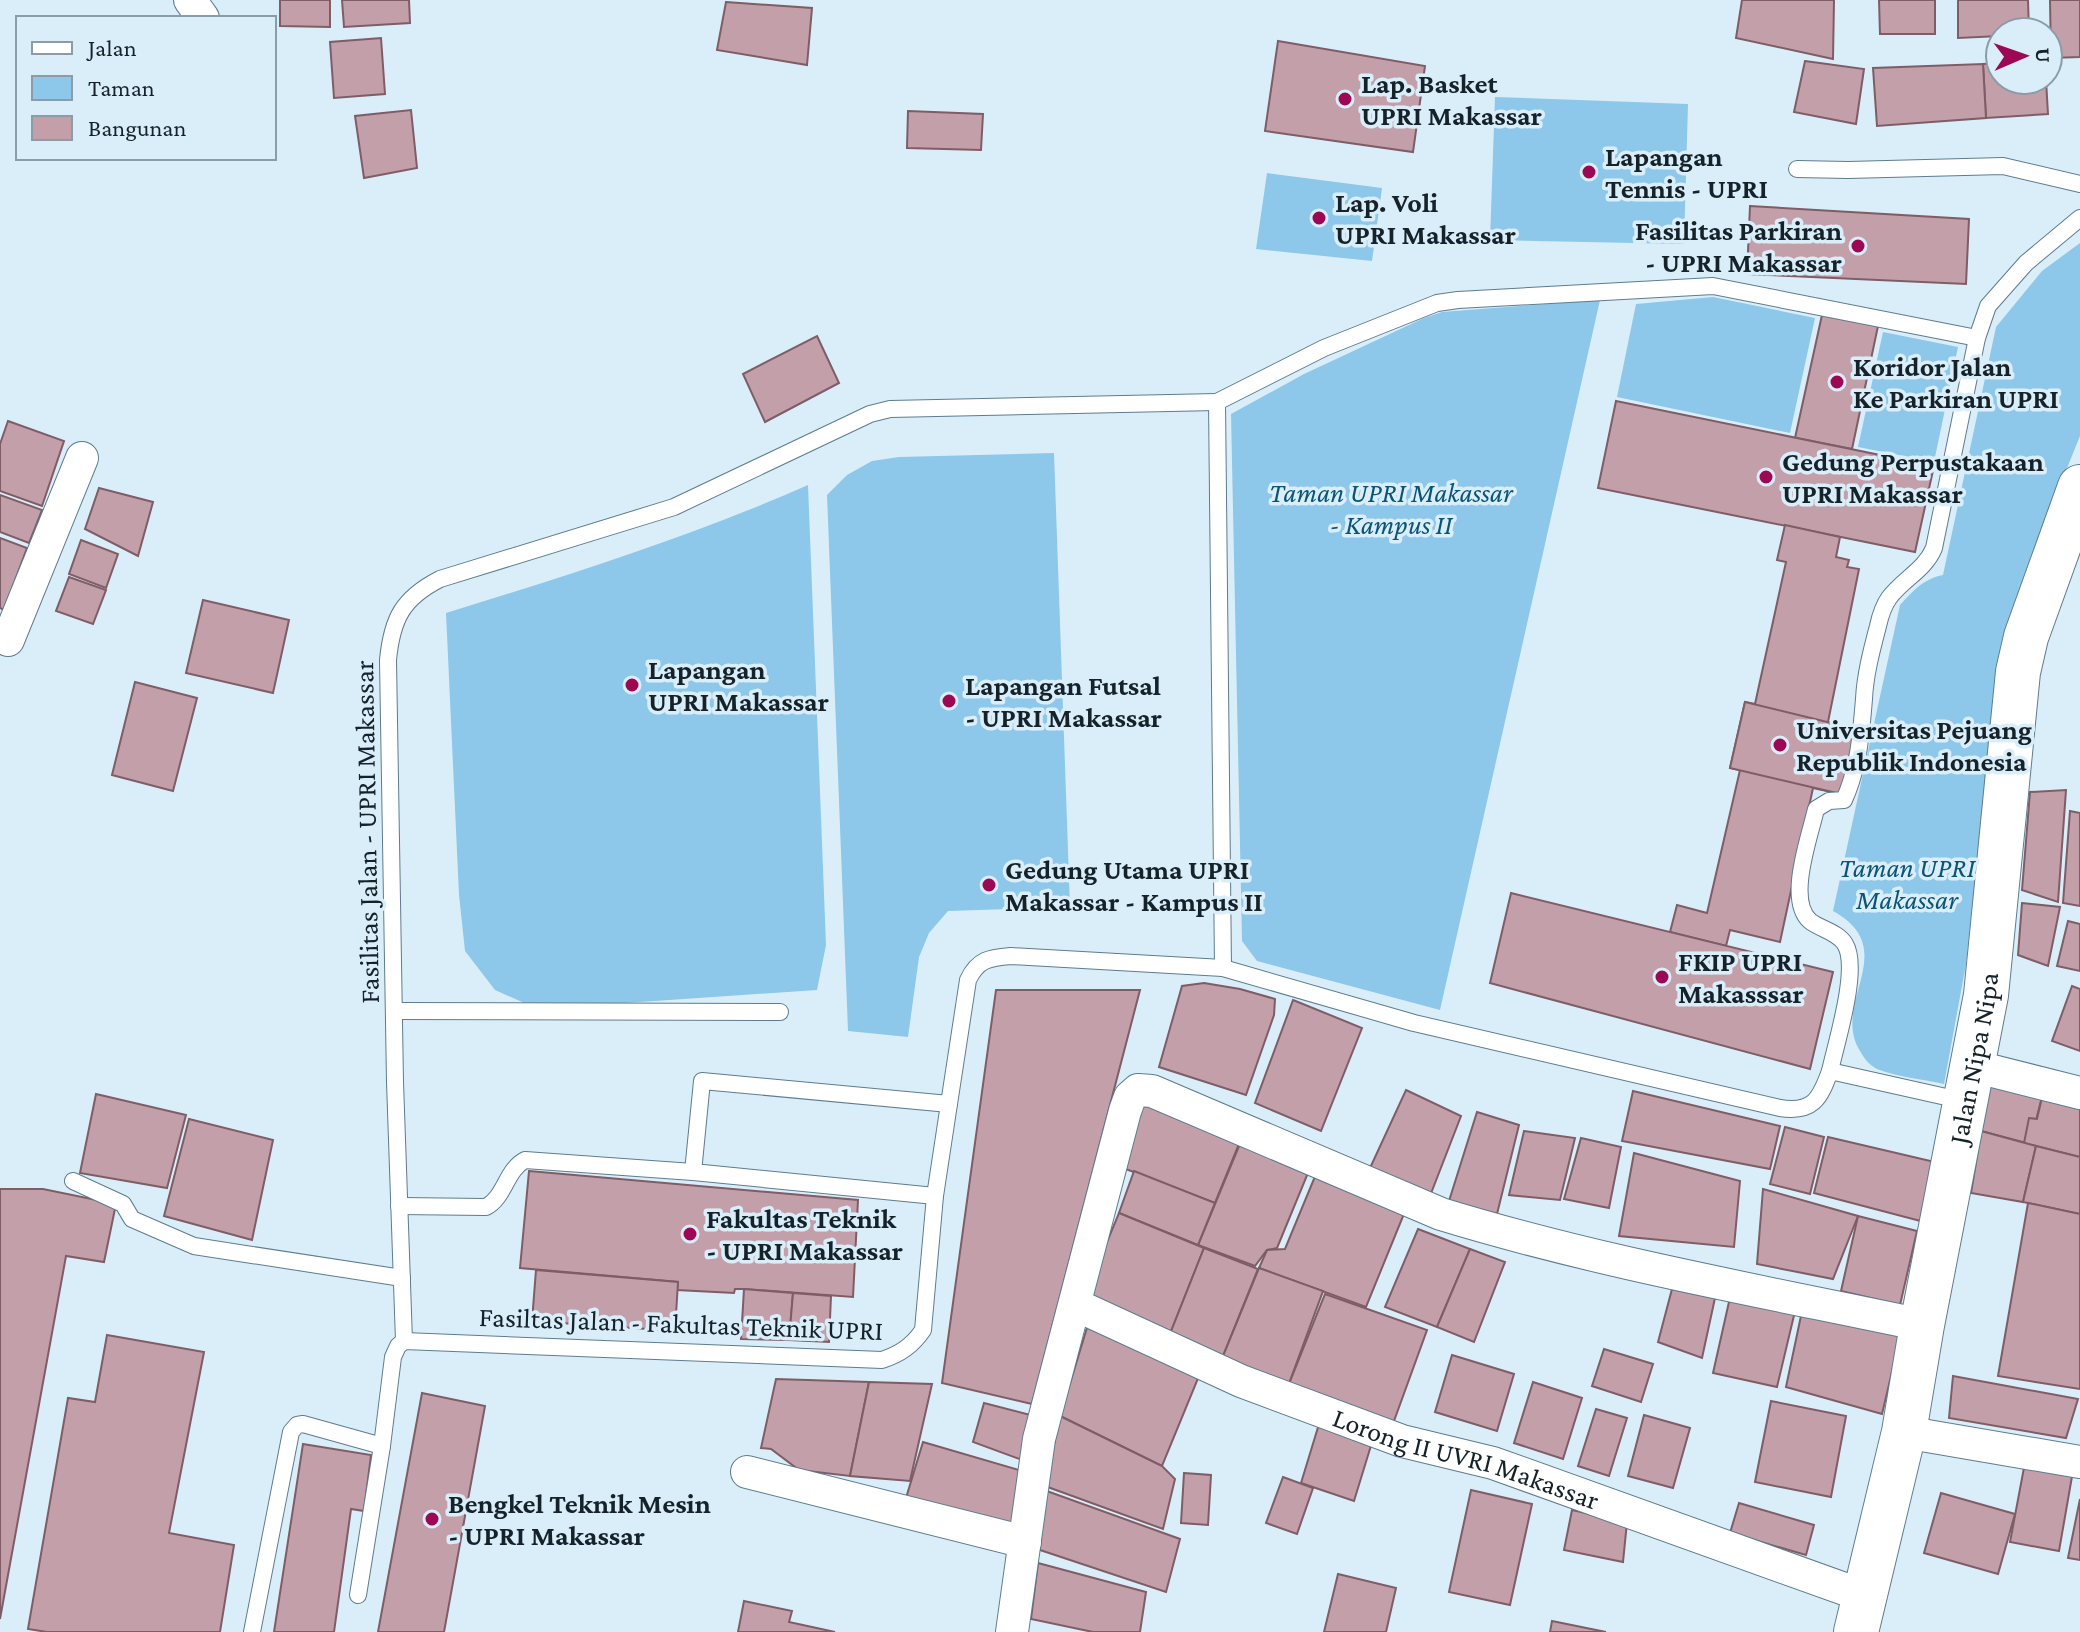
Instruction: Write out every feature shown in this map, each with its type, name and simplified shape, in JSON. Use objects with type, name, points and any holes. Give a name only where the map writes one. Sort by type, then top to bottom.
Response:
[{"type":"street","points":[[9,641],[82,458]]},
{"type":"street","name":"Jalan Nipa Nipa","points":[[1862,1622],[1904,1432],[1986,995],[2018,672],[2040,595],[2080,487]]},
{"type":"street","points":[[1969,1084],[2080,1093]]},
{"type":"street","points":[[1012,1632],[1039,1439],[1125,1111],[1133,1092],[1143,1089],[1152,1091],[1441,1214],[1470,1223],[1583,1253],[1922,1325]]},
{"type":"street","name":"Lorong II UVRI Makassar","points":[[1076,1305],[1241,1381],[1402,1441],[1493,1463],[1862,1622]]},
{"type":"street","points":[[1904,1432],[2080,1462]]},
{"type":"street","points":[[747,1472],[1025,1542]]},
{"type":"lane","points":[[1797,169],[2003,166],[2080,184]]},
{"type":"lane","points":[[1969,1084],[1830,1071],[1852,973],[1845,945],[1824,927],[1811,922],[1802,911],[1799,885],[1816,809],[1829,801],[1844,800],[1850,786],[1864,728],[1864,697],[1885,606],[1890,596],[1926,563],[1934,548],[1977,338],[1988,306],[2026,263],[2080,218]]},
{"type":"lane","points":[[1223,968],[1217,402],[1324,348],[1437,303],[1458,300],[1713,286],[1977,338]]},
{"type":"lane","name":"Fasilitas Jalan - UPRI Makassar","points":[[404,1341],[388,660],[390,635],[398,615],[409,600],[422,588],[440,579],[674,507],[870,414],[890,409],[1217,402]]},
{"type":"lane","name":"Fasiltas Jalan - Fakultas Teknik UPRI","points":[[404,1341],[882,1360],[906,1349],[923,1330],[935,1196],[968,980],[975,965],[989,958],[1011,956],[1223,968],[1414,1023],[1780,1108],[1795,1110],[1810,1105],[1822,1094],[1830,1071]]},
{"type":"lane","points":[[395,1011],[780,1012]]},
{"type":"lane","points":[[693,1172],[702,1081],[949,1104]]},
{"type":"lane","points":[[399,1206],[486,1207],[494,1203],[515,1167],[525,1160],[693,1172],[935,1196]]},
{"type":"lane","points":[[73,1181],[123,1204],[132,1219],[194,1246],[402,1278]]},
{"type":"lane","points":[[358,1595],[393,1357],[404,1341]]},
{"type":"lane","points":[[252,1632],[291,1432],[297,1425],[303,1424],[382,1446]]},
{"type":"green space","name":"Lapangan Tennis - UPRI","points":[[1495,97],[1688,104],[1684,244],[1490,240]]},
{"type":"green space","name":"Lap. Voli UPRI Makassar","points":[[1267,173],[1382,188],[1372,261],[1256,249]]},
{"type":"green space","name":"Taman UPRI Makassar","points":[[2080,243],[2080,436],[2053,503],[1994,697],[1966,964],[1944,1084],[1901,1076],[1877,1069],[1869,1063],[1853,1033],[1853,1014],[1864,960],[1863,942],[1853,926],[1833,911],[1900,605],[1924,583],[1943,575],[1996,327],[2042,271]]},
{"type":"green space","points":[[1713,297],[1815,318],[1790,433],[1617,397],[1636,304]]},
{"type":"green space","name":"Taman UPRI Makassar - Kampus II","points":[[1600,300],[1440,1010],[1257,961],[1242,941],[1231,414],[1304,374],[1442,312]]},
{"type":"green space","points":[[1883,332],[1958,347],[1934,462],[1858,447]]},
{"type":"green space","name":"Lapangan Futsal - UPRI Makassar","points":[[1054,453],[1070,907],[948,911],[929,933],[919,957],[908,1037],[848,1031],[827,495],[847,475],[872,461],[899,457]]},
{"type":"green space","name":"Lapangan UPRI Makassar","points":[[808,485],[826,945],[817,990],[538,1009],[495,990],[465,951],[459,895],[446,613],[674,538]]},
{"type":"building","points":[[280,0],[330,0],[330,27],[280,26]]},
{"type":"building","points":[[342,0],[409,0],[410,23],[344,27]]},
{"type":"building","points":[[1742,0],[1834,0],[1833,59],[1736,38]]},
{"type":"building","points":[[1879,0],[1935,0],[1935,34],[1880,34]]},
{"type":"building","points":[[1958,0],[2028,0],[2028,16],[1984,16],[1984,37],[1958,38]]},
{"type":"building","points":[[2050,0],[2080,0],[2080,57],[2064,58],[2064,16],[2050,16]]},
{"type":"building","points":[[726,2],[812,8],[807,65],[717,50]]},
{"type":"building","points":[[381,38],[385,94],[334,98],[330,42]]},
{"type":"building","name":"Lap. Basket UPRI Makassar","points":[[1278,41],[1425,66],[1413,152],[1265,131]]},
{"type":"building","points":[[1805,61],[1864,69],[1856,124],[1794,112]]},
{"type":"building","points":[[1983,64],[1986,118],[1877,126],[1873,68]]},
{"type":"building","points":[[1985,96],[2047,96],[2048,114],[1986,118]]},
{"type":"building","points":[[411,110],[417,168],[364,178],[355,116]]},
{"type":"building","points":[[908,111],[983,114],[981,150],[907,148]]},
{"type":"building","name":"Fasilitas Parkiran - UPRI Makassar","points":[[1750,206],[1969,219],[1966,284],[1747,274]]},
{"type":"building","name":"Koridor Jalan Ke Parkiran UPRI","points":[[1822,315],[1878,326],[1852,449],[1795,438]]},
{"type":"building","points":[[817,336],[839,383],[765,422],[743,374]]},
{"type":"building","name":"Gedung Perpustakaan UPRI Makassar","points":[[1616,401],[1934,466],[1915,552],[1598,488]]},
{"type":"building","points":[[8,421],[64,441],[42,506],[0,491],[0,444]]},
{"type":"building","points":[[99,488],[153,502],[138,556],[85,529]]},
{"type":"building","points":[[0,495],[42,510],[29,543],[0,532]]},
{"type":"building","points":[[1785,525],[1840,537],[1836,557],[1849,560],[1847,567],[1859,569],[1828,722],[1856,729],[1841,794],[1813,788],[1780,942],[1730,930],[1726,946],[1670,932],[1677,905],[1707,913],[1740,770],[1730,768],[1745,702],[1755,704],[1786,562],[1777,560]]},
{"type":"building","points":[[0,538],[27,548],[4,610],[0,608]]},
{"type":"building","points":[[81,540],[118,554],[106,588],[69,574]]},
{"type":"building","points":[[69,577],[106,590],[93,624],[56,611]]},
{"type":"building","points":[[203,600],[289,620],[273,693],[186,673]]},
{"type":"building","points":[[135,682],[197,698],[173,791],[112,775]]},
{"type":"building","points":[[1745,702],[1856,729],[1841,794],[1730,768]]},
{"type":"building","points":[[2066,790],[2058,902],[2022,890],[2030,792]]},
{"type":"building","points":[[2070,811],[2080,813],[2080,906],[2063,903]]},
{"type":"building","name":"FKIP UPRI Makasssar","points":[[1511,893],[1833,972],[1810,1069],[1490,983]]},
{"type":"building","points":[[2022,903],[2060,907],[2048,966],[2018,955]]},
{"type":"building","points":[[2068,921],[2080,924],[2080,971],[2057,966]]},
{"type":"building","points":[[1204,983],[1275,999],[1274,1015],[1246,1095],[1159,1067],[1182,986]]},
{"type":"building","points":[[2072,986],[2080,989],[2080,1051],[2052,1041]]},
{"type":"building","points":[[996,990],[1140,990],[1032,1404],[942,1383]]},
{"type":"building","points":[[1293,1000],[1362,1028],[1321,1131],[1255,1103]]},
{"type":"building","points":[[1992,1076],[2044,1089],[2030,1144],[1981,1131]]},
{"type":"building","points":[[2044,1089],[2080,1095],[2080,1157],[2024,1143],[2029,1118],[2037,1119]]},
{"type":"building","points":[[1406,1090],[1461,1116],[1430,1196],[1370,1168]]},
{"type":"building","points":[[1633,1091],[1780,1126],[1770,1169],[1622,1141]]},
{"type":"building","points":[[96,1094],[186,1115],[167,1188],[80,1173]]},
{"type":"building","points":[[1142,1095],[1241,1139],[1215,1203],[1115,1165]]},
{"type":"building","points":[[1477,1112],[1519,1125],[1497,1214],[1449,1201]]},
{"type":"building","points":[[189,1119],[273,1140],[252,1240],[164,1216]]},
{"type":"building","points":[[1785,1127],[1824,1137],[1810,1194],[1770,1184]]},
{"type":"building","points":[[1524,1131],[1575,1138],[1560,1200],[1509,1195]]},
{"type":"building","points":[[1981,1131],[2036,1146],[2023,1202],[1971,1193]]},
{"type":"building","points":[[1244,1134],[1308,1173],[1277,1248],[1267,1250],[1255,1266],[1198,1245]]},
{"type":"building","points":[[1828,1137],[1939,1163],[1928,1223],[1814,1193]]},
{"type":"building","points":[[1581,1138],[1621,1147],[1609,1208],[1564,1199]]},
{"type":"building","points":[[2036,1146],[2080,1157],[2080,1214],[2023,1202]]},
{"type":"building","points":[[1634,1153],[1740,1181],[1734,1247],[1619,1236]]},
{"type":"building","name":"Fakultas Teknik - UPRI Makassar","points":[[529,1171],[858,1200],[853,1297],[744,1289],[735,1289],[734,1293],[677,1290],[678,1282],[520,1268]]},
{"type":"building","points":[[1134,1171],[1215,1203],[1198,1245],[1119,1213]]},
{"type":"building","points":[[1316,1174],[1408,1204],[1366,1307],[1259,1268],[1267,1250],[1285,1249]]},
{"type":"building","points":[[0,1189],[43,1189],[116,1204],[104,1262],[66,1256],[0,1619]]},
{"type":"building","points":[[1763,1189],[1858,1216],[1833,1279],[1757,1264]]},
{"type":"building","points":[[2028,1203],[2080,1214],[2080,1389],[1998,1376]]},
{"type":"building","points":[[1119,1213],[1204,1248],[1168,1339],[1082,1302]]},
{"type":"building","points":[[1858,1216],[1917,1231],[1900,1305],[1841,1291]]},
{"type":"building","points":[[1418,1229],[1470,1249],[1437,1327],[1385,1307]]},
{"type":"building","points":[[1204,1248],[1258,1269],[1221,1361],[1168,1339]]},
{"type":"building","points":[[1470,1249],[1505,1262],[1474,1342],[1437,1327]]},
{"type":"building","points":[[1259,1268],[1323,1291],[1287,1389],[1221,1361]]},
{"type":"building","points":[[536,1270],[678,1282],[675,1331],[532,1321]]},
{"type":"building","points":[[744,1289],[793,1293],[789,1340],[741,1339]]},
{"type":"building","points":[[1672,1289],[1715,1298],[1702,1358],[1658,1342]]},
{"type":"building","points":[[793,1293],[831,1296],[829,1342],[789,1340]]},
{"type":"building","points":[[1731,1293],[1796,1307],[1777,1387],[1713,1373]]},
{"type":"building","points":[[1325,1294],[1427,1330],[1390,1432],[1287,1389]]},
{"type":"building","points":[[1802,1311],[1901,1334],[1882,1414],[1786,1387]]},
{"type":"building","points":[[1090,1318],[1199,1376],[1162,1466],[1060,1416]]},
{"type":"building","points":[[107,1335],[204,1352],[169,1533],[234,1545],[220,1632],[47,1632],[28,1629],[68,1398],[95,1402]]},
{"type":"building","points":[[1604,1349],[1653,1364],[1641,1402],[1592,1386]]},
{"type":"building","points":[[1452,1355],[1514,1374],[1497,1431],[1435,1412]]},
{"type":"building","points":[[1953,1376],[2078,1399],[2066,1438],[1949,1418]]},
{"type":"building","points":[[776,1379],[869,1382],[850,1476],[799,1470],[771,1449],[761,1448]]},
{"type":"building","points":[[869,1382],[932,1384],[910,1481],[850,1476]]},
{"type":"building","points":[[1533,1382],[1582,1398],[1563,1459],[1514,1443]]},
{"type":"building","name":"Bengkel Teknik Mesin - UPRI Makassar","points":[[422,1393],[485,1406],[444,1632],[378,1632]]},
{"type":"building","points":[[1771,1401],[1846,1416],[1831,1497],[1755,1482]]},
{"type":"building","points":[[984,1403],[1038,1417],[1025,1461],[973,1442]]},
{"type":"building","points":[[1596,1409],[1627,1418],[1609,1476],[1578,1466]]},
{"type":"building","points":[[1644,1415],[1690,1428],[1673,1488],[1628,1476]]},
{"type":"building","points":[[1060,1416],[1162,1466],[1175,1479],[1163,1529],[1045,1486]]},
{"type":"building","points":[[1319,1424],[1373,1439],[1354,1501],[1301,1483]]},
{"type":"building","points":[[923,1442],[1022,1471],[1015,1529],[906,1498]]},
{"type":"building","points":[[303,1444],[371,1455],[364,1511],[351,1509],[334,1632],[274,1632]]},
{"type":"building","points":[[2026,1457],[2074,1465],[2059,1551],[2010,1542]]},
{"type":"building","points":[[1184,1473],[1211,1475],[1208,1525],[1181,1523]]},
{"type":"building","points":[[1283,1477],[1313,1488],[1297,1534],[1266,1523]]},
{"type":"building","points":[[1044,1490],[1180,1539],[1166,1592],[1037,1549]]},
{"type":"building","points":[[1471,1490],[1532,1504],[1510,1605],[1449,1592]]},
{"type":"building","points":[[1941,1493],[2015,1514],[1998,1574],[1924,1553]]},
{"type":"building","points":[[2080,1499],[2080,1560],[2068,1558]]},
{"type":"building","points":[[1739,1503],[1814,1525],[1806,1555],[1730,1533]]},
{"type":"building","points":[[1572,1510],[1627,1522],[1623,1562],[1564,1550]]},
{"type":"building","points":[[1038,1563],[1146,1592],[1140,1632],[1093,1632],[1031,1619]]},
{"type":"building","points":[[1338,1574],[1396,1588],[1386,1632],[1324,1632]]},
{"type":"building","points":[[744,1601],[792,1611],[789,1622],[835,1632],[738,1632]]},
{"type":"building","points":[[1552,1621],[1606,1632],[1550,1632]]},
{"type":"place","name":"Lap. Basket UPRI Makassar","points":[[1345,99]]},
{"type":"place","name":"Lapangan Tennis - UPRI","points":[[1589,172]]},
{"type":"place","name":"Lap. Voli UPRI Makassar","points":[[1319,218]]},
{"type":"place","name":"Fasilitas Parkiran - UPRI Makassar","points":[[1858,246]]},
{"type":"place","name":"Koridor Jalan Ke Parkiran UPRI","points":[[1837,382]]},
{"type":"place","name":"Gedung Perpustakaan UPRI Makassar","points":[[1766,477]]},
{"type":"place","name":"Lapangan UPRI Makassar","points":[[632,685]]},
{"type":"place","name":"Lapangan Futsal - UPRI Makassar","points":[[949,701]]},
{"type":"place","name":"Universitas Pejuang Republik Indonesia","points":[[1780,745]]},
{"type":"place","name":"Gedung Utama UPRI Makassar - Kampus II","points":[[989,885]]},
{"type":"place","name":"FKIP UPRI Makasssar","points":[[1662,977]]},
{"type":"place","name":"Fakultas Teknik - UPRI Makassar","points":[[690,1234]]},
{"type":"place","name":"Bengkel Teknik Mesin - UPRI Makassar","points":[[432,1519]]}]
